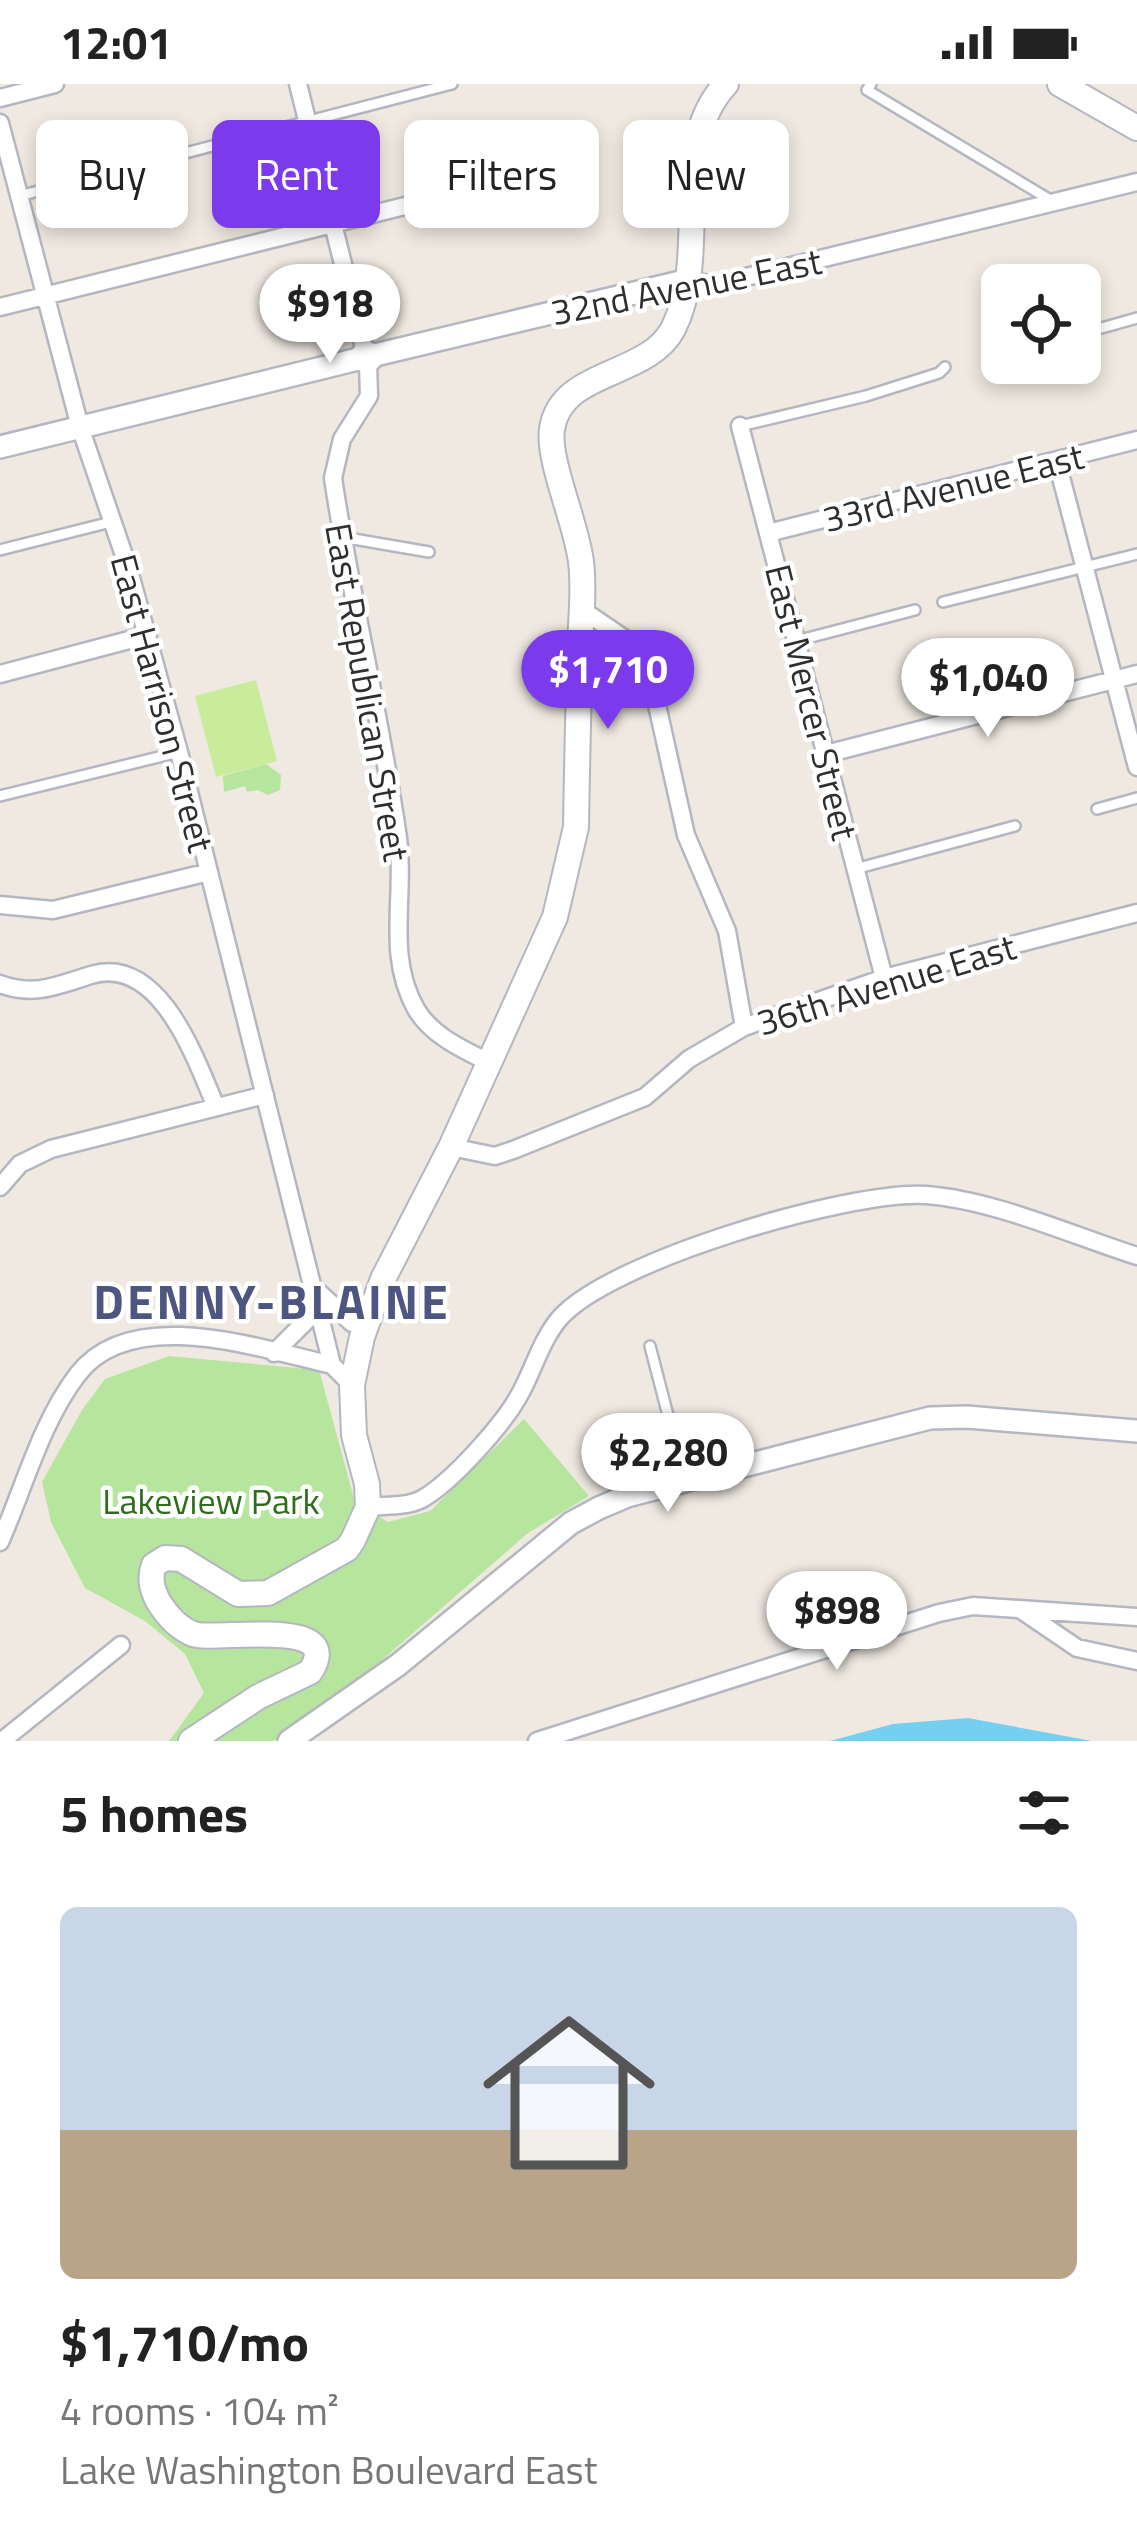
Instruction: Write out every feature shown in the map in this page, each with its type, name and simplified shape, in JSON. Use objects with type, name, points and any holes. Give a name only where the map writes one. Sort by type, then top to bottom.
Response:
[{"type":"main road","points":[[191,1741],[258,1696],[310,1672],[316,1652],[297,1634],[222,1637],[186,1631],[154,1593],[150,1578],[154,1565],[165,1558],[181,1559],[238,1594],[268,1593],[347,1549],[368,1508],[368,1484],[354,1435],[352,1385],[368,1319],[555,917],[570,866],[576,826],[580,553],[554,461],[552,426],[557,412],[578,389],[646,358],[674,328],[694,252],[692,170],[715,95],[726,84]]},
{"type":"main road","points":[[1060,84],[1137,128]]},
{"type":"street","points":[[0,98],[55,84]]},
{"type":"street","name":"East Republican Street","points":[[298,84],[307,120]]},
{"type":"street","name":"East Harrison Street","points":[[0,123],[80,427],[148,635],[332,1365]]},
{"type":"street","name":"32nd Avenue East","points":[[0,447],[689,280],[713,285],[1137,182]]},
{"type":"street","points":[[0,307],[312,228]]},
{"type":"street","name":"East Republican Street","points":[[333,228],[367,357],[369,396],[341,439],[333,478],[398,844],[396,929],[404,982],[416,1011],[433,1031],[488,1062]]},
{"type":"street","name":"East Mercer Street","points":[[740,426],[884,978]]},
{"type":"street","name":"33rd Avenue East","points":[[768,532],[1137,440]]},
{"type":"street","points":[[1057,462],[1137,767]]},
{"type":"street","points":[[581,610],[631,643],[649,669],[691,852],[727,931],[744,1027]]},
{"type":"street","points":[[0,674],[148,635]]},
{"type":"street","points":[[826,754],[1137,674]]},
{"type":"street","points":[[0,905],[53,910],[209,872]]},
{"type":"street","name":"36th Avenue East","points":[[451,1147],[495,1156],[645,1097],[689,1059],[744,1027],[884,978],[1137,913]]},
{"type":"street","points":[[0,985],[19,991],[52,990],[109,972],[139,981],[171,1013],[216,1108]]},
{"type":"street","points":[[0,1186],[20,1164],[51,1149],[265,1094]]},
{"type":"street","points":[[368,1508],[421,1500],[488,1438],[520,1395],[552,1329],[581,1299],[615,1280],[731,1234],[870,1198],[929,1195],[964,1201],[1137,1256]]},
{"type":"street","points":[[313,1287],[352,1323],[368,1319]]},
{"type":"street","points":[[274,1353],[318,1309]]},
{"type":"street","points":[[0,1542],[71,1384],[80,1370],[106,1351],[153,1335],[206,1339],[332,1365],[352,1385]]},
{"type":"street","points":[[290,1741],[398,1665],[571,1523],[627,1496],[930,1418],[1137,1427]]},
{"type":"street","points":[[537,1741],[939,1612],[973,1606],[1137,1617]]},
{"type":"street","points":[[1020,1610],[1077,1648],[1137,1661]]},
{"type":"street","points":[[2,1741],[121,1645]]},
{"type":"lane","points":[[315,120],[452,84]]},
{"type":"lane","points":[[869,87],[1057,203]]},
{"type":"lane","points":[[19,196],[212,146]]},
{"type":"lane","points":[[1101,328],[1137,319]]},
{"type":"lane","points":[[740,426],[866,396],[945,367]]},
{"type":"lane","points":[[0,550],[111,522]]},
{"type":"lane","points":[[342,537],[428,552]]},
{"type":"lane","points":[[943,602],[1137,554]]},
{"type":"lane","points":[[796,640],[915,610]]},
{"type":"lane","points":[[0,796],[179,752]]},
{"type":"lane","points":[[1097,809],[1137,798]]},
{"type":"lane","points":[[855,869],[1016,826]]},
{"type":"lane","points":[[650,1346],[685,1481]]},
{"type":"green space","points":[[256,680],[277,761],[216,777],[195,696]]},
{"type":"green space","points":[[266,764],[281,775],[280,790],[268,795],[247,792],[245,786],[224,792],[223,776]]},
{"type":"green space","name":"Lakeview Park","points":[[169,1356],[319,1370],[355,1502],[388,1522],[430,1511],[524,1419],[589,1496],[528,1533],[359,1680],[273,1741],[169,1741],[204,1693],[185,1654],[145,1621],[85,1588],[51,1522],[42,1482],[105,1379]]},
{"type":"water","points":[[968,1718],[1092,1741],[830,1741],[893,1724]]},
{"type":"district","name":"DENNY-BLAINE","points":[[272,1301]]}]
